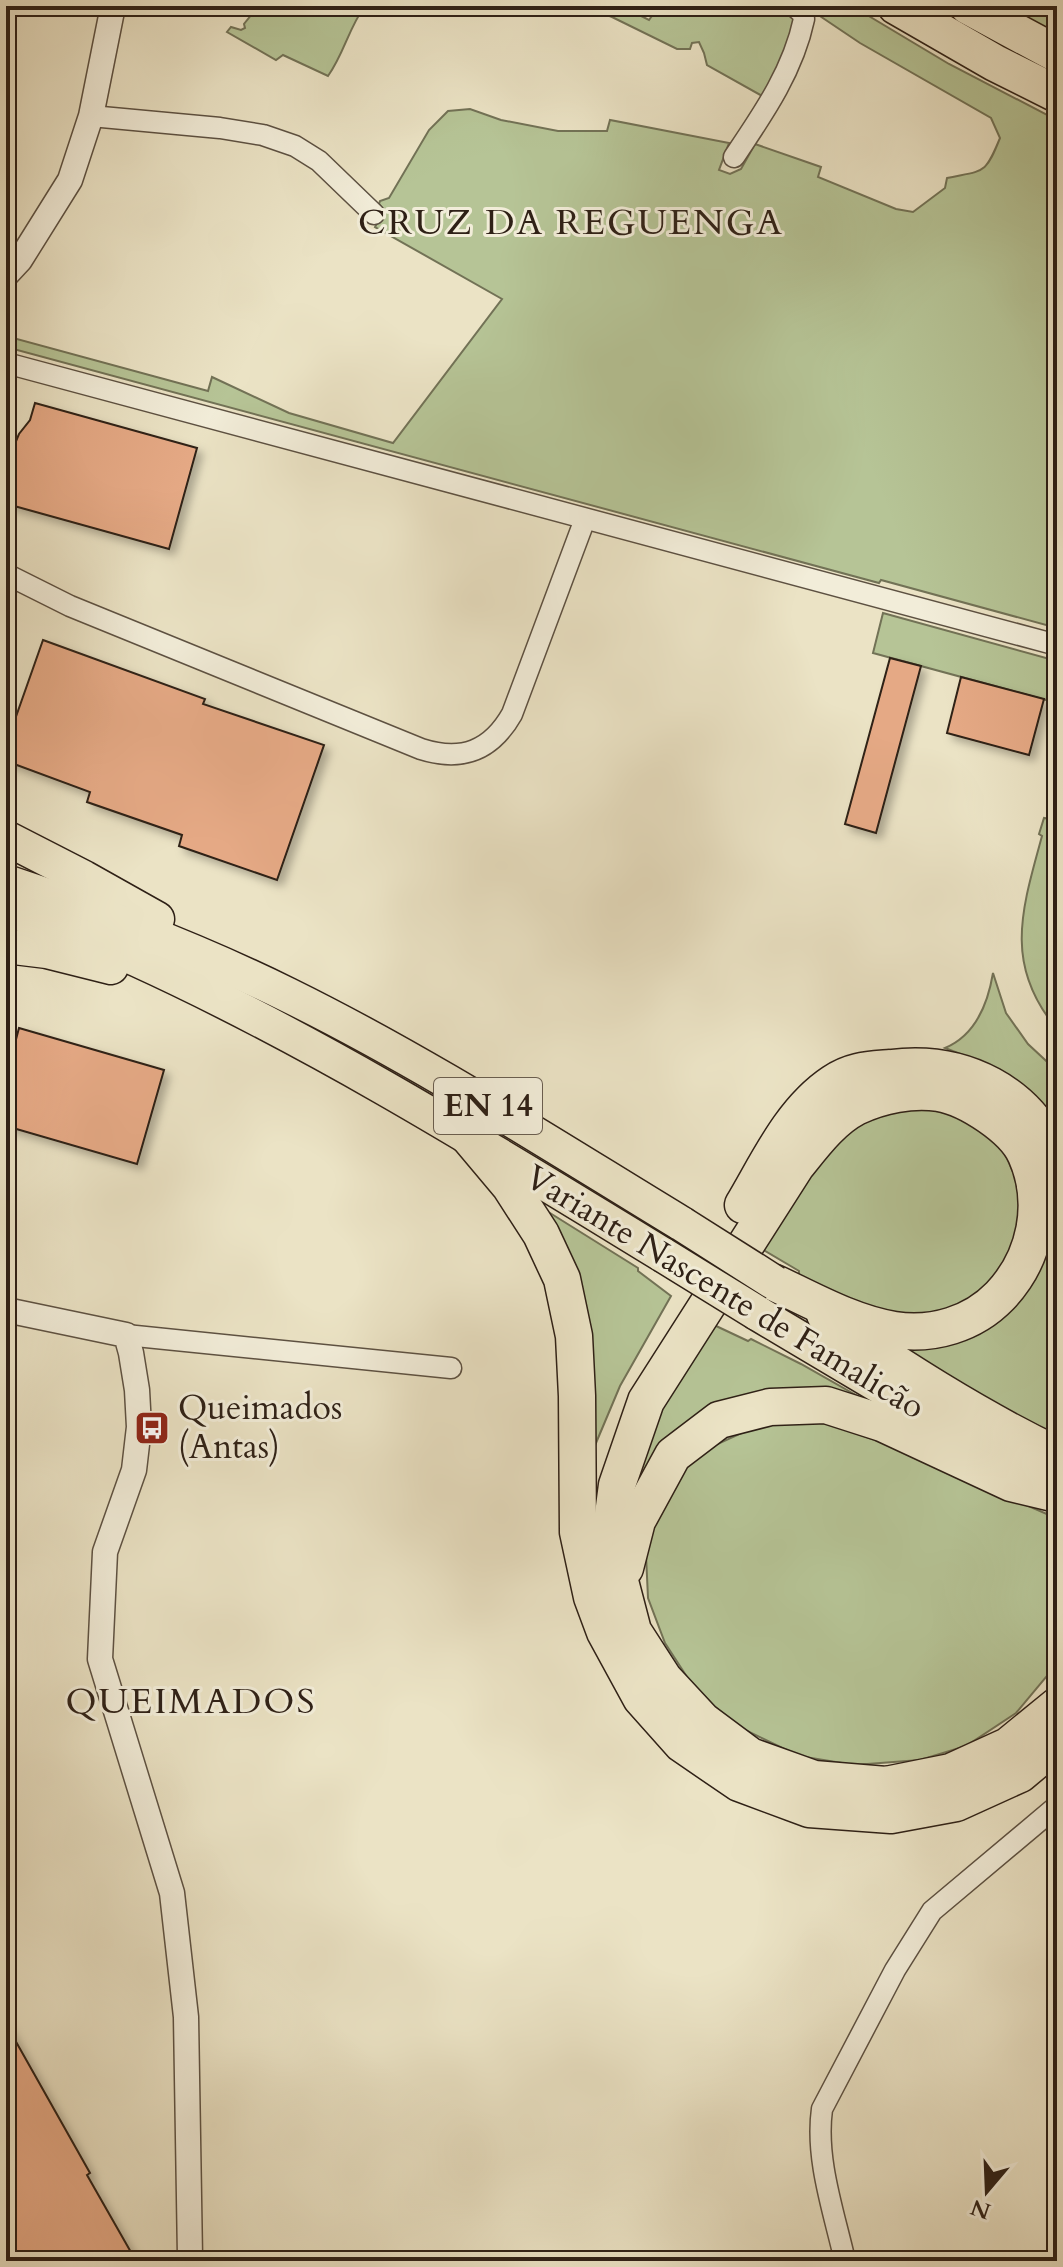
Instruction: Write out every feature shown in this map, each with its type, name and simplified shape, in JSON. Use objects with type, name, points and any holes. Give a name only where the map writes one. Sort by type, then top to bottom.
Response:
[{"type":"highway","points":[[896,6],[995,63],[1057,94]]},
{"type":"highway","points":[[968,6],[1057,54]]},
{"type":"highway","points":[[6,838],[97,885],[289,995]]},
{"type":"highway","name":"Variante Nascente de Famalicão","points":[[6,882],[214,960],[289,995],[479,1100],[682,1224],[766,1298],[972,1441],[1057,1487]]},
{"type":"highway","name":"Variante Nascente de Famalicão","points":[[6,909],[134,958],[310,1045],[468,1136],[663,1255],[766,1298],[911,1373],[1057,1454]]},
{"type":"highway","points":[[6,946],[86,960],[223,1000]]},
{"type":"highway","points":[[607,1593],[593,1527],[601,1463],[606,1450],[634,1388],[786,1133],[806,1106],[830,1085],[852,1072],[914,1065],[949,1069],[977,1078],[1006,1094],[1031,1118],[1050,1143],[1057,1162]]},
{"type":"highway","points":[[766,1298],[894,1330],[925,1332],[958,1325],[989,1307],[1011,1285],[1027,1255],[1036,1221],[1036,1188],[1025,1153],[1006,1128],[977,1108],[940,1093],[894,1093],[855,1108],[822,1133],[796,1166],[646,1401],[617,1485],[612,1522],[615,1562],[607,1593],[605,1632],[641,1698],[682,1744],[739,1783],[809,1809],[891,1815],[956,1803],[1020,1774],[1057,1743]]},
{"type":"highway","points":[[468,1136],[510,1186],[541,1234],[562,1279],[574,1336],[578,1532],[607,1593],[664,1679],[703,1721],[750,1756],[814,1779],[886,1785],[951,1772],[1008,1746],[1057,1706]]},
{"type":"highway","points":[[607,1593],[626,1561],[637,1521],[673,1455],[719,1420],[770,1407],[826,1405],[882,1423],[1011,1483],[1057,1494]]},
{"type":"street","points":[[6,275],[20,260],[70,180],[91,116],[113,6]]},
{"type":"street","points":[[734,157],[771,101],[790,62],[804,19],[794,6]]},
{"type":"street","points":[[91,116],[220,128],[285,142],[319,161],[374,214]]},
{"type":"street","points":[[6,363],[1057,645]]},
{"type":"street","points":[[6,574],[70,606],[406,743],[437,754],[455,755],[471,752],[488,743],[504,729],[585,519]]},
{"type":"street","points":[[6,1310],[126,1335],[451,1368]]},
{"type":"street","points":[[126,1335],[137,1390],[139,1427],[134,1470],[105,1552],[100,1659],[172,1893],[186,2017],[190,2257],[193,2261]]},
{"type":"street","points":[[845,2261],[818,2133],[822,2109],[895,1970],[932,1911],[1057,1806]]},
{"type":"green space","points":[[252,6],[365,6],[328,76],[283,55],[276,60],[227,32],[231,27],[245,28],[244,24],[256,9]]},
{"type":"green space","points":[[584,6],[621,6],[649,20],[659,6],[782,6],[795,15],[796,27],[764,97],[707,65],[699,42],[692,43],[690,49],[677,49]]},
{"type":"green space","points":[[805,6],[852,6],[949,64],[1057,120],[1057,628],[881,580],[879,583],[6,347],[6,336],[208,391],[212,377],[289,413],[393,443],[502,299],[375,227],[384,210],[380,201],[389,198],[429,130],[448,111],[470,109],[501,120],[558,131],[607,131],[610,120],[729,143],[719,170],[730,174],[741,169],[755,144],[821,167],[818,177],[896,209],[913,212],[945,188],[947,178],[977,172],[987,165],[1000,138],[991,118],[860,43]]},
{"type":"green space","points":[[1002,6],[1057,6],[1057,34]]},
{"type":"green space","points":[[883,613],[1057,661],[1057,703],[873,653]]},
{"type":"green space","points":[[1057,793],[1057,1029],[1029,982],[1023,959],[1022,936],[1028,888],[1042,836],[1039,834],[1044,818],[1050,819]]},
{"type":"green space","points":[[993,973],[1006,1013],[1028,1044],[1057,1071],[1057,1133],[1016,1082],[991,1066],[945,1048],[965,1035],[979,1017]]},
{"type":"green space","points":[[901,1106],[956,1113],[983,1130],[1004,1152],[1020,1187],[1023,1220],[995,1283],[967,1303],[912,1317],[870,1309],[799,1276],[799,1271],[760,1248],[833,1143],[863,1121]]},
{"type":"green space","points":[[1044,1167],[1057,1202],[1057,1439],[895,1347],[983,1327]]},
{"type":"green space","points":[[550,1213],[638,1268],[671,1296],[620,1386],[596,1443],[547,1221]]},
{"type":"green space","points":[[714,1325],[801,1364],[935,1440],[763,1396],[628,1511],[656,1419]]},
{"type":"green space","points":[[788,1420],[829,1424],[884,1443],[1056,1518],[1057,1664],[1016,1713],[966,1746],[920,1760],[854,1765],[799,1756],[739,1727],[714,1706],[689,1680],[665,1643],[648,1598],[646,1555],[657,1514],[674,1480],[700,1452],[748,1430]]},
{"type":"building","points":[[35,403],[197,448],[169,549],[7,504],[12,486],[9,470],[11,453],[19,434],[30,420]]},
{"type":"building","points":[[43,640],[205,699],[203,704],[324,745],[277,880],[179,846],[182,835],[87,802],[90,792],[6,761],[6,745]]},
{"type":"building","points":[[890,658],[921,666],[876,833],[845,824]]},
{"type":"building","points":[[961,677],[1044,699],[1029,755],[947,733]]},
{"type":"building","points":[[19,1028],[164,1070],[137,1164],[6,1126],[6,1077]]},
{"type":"building","points":[[6,2024],[90,2173],[87,2175],[136,2261],[6,2261]]},
{"type":"place","name":"Queimados (Antas)","points":[[152,1428]]},
{"type":"district","name":"CRUZ DA REGUENGA","points":[[571,222]]},
{"type":"district","name":"QUEIMADOS","points":[[191,1701]]}]
